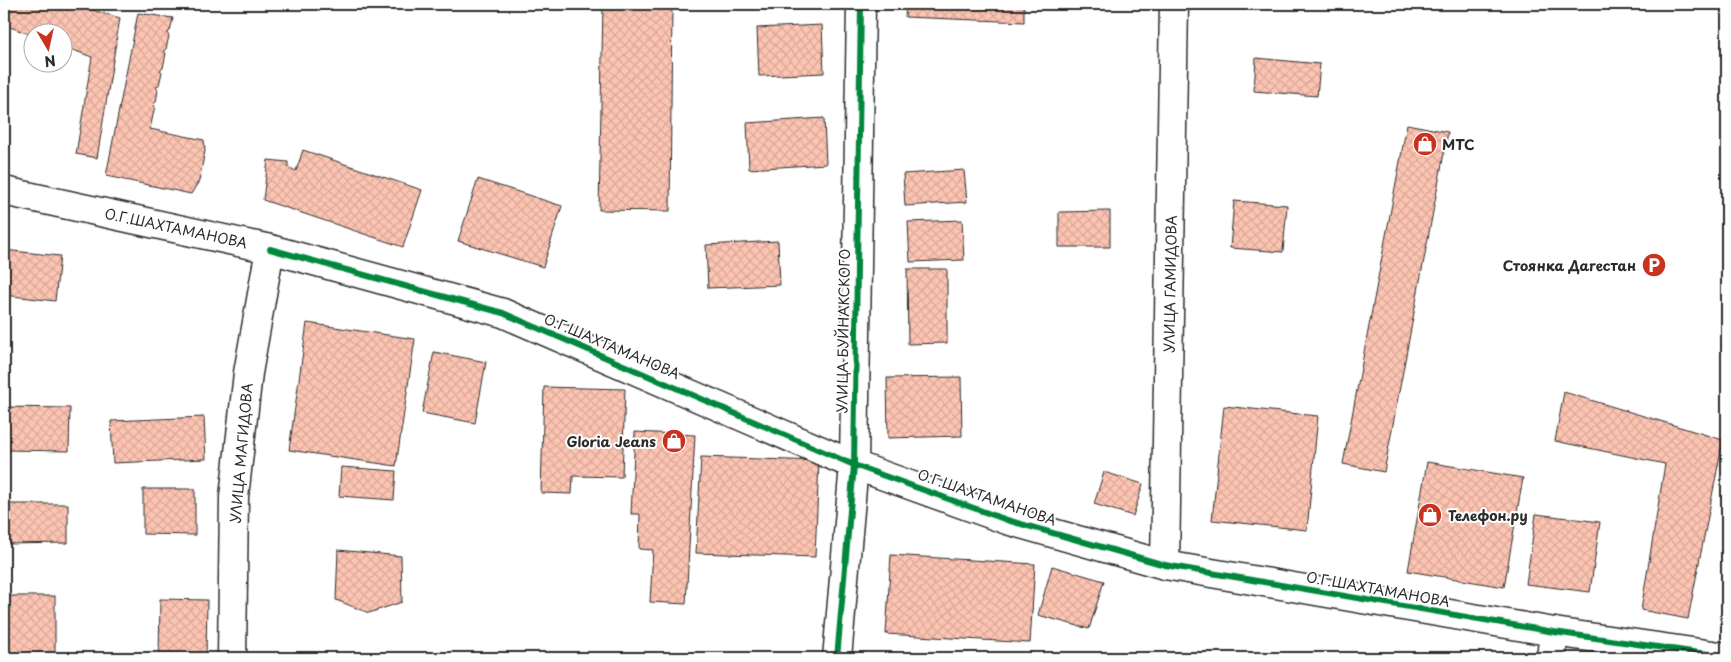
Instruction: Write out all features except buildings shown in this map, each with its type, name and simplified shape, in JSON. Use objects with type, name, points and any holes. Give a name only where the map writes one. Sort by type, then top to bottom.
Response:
[{"type":"street","name":"УЛИЦА БУЙНАКСКОГО","points":[[837,658],[854,465],[861,4]]},
{"type":"street","name":"УЛИЦА ГАМИДОВА","points":[[1165,565],[1174,4]]},
{"type":"street","name":"О.Г.ШАХТАМАНОВА","points":[[4,191],[270,249],[503,313],[854,465],[1007,520],[1165,565],[1554,632],[1727,657]]},
{"type":"street","name":"УЛИЦА МАГИДОВА","points":[[232,658],[234,497],[248,373],[270,249]]},
{"type":"street","points":[[1551,658],[1554,632]]},
{"type":"cycle path","points":[[837,658],[854,465],[861,4]]},
{"type":"cycle path","points":[[270,249],[503,313],[854,465],[1007,520],[1165,565],[1554,632],[1727,657]]},
{"type":"place","name":"МТС","points":[[1425,144]]},
{"type":"place","name":"Стоянка Дагестан","points":[[1654,265]]},
{"type":"place","name":"Gloria Jeans","points":[[674,441]]},
{"type":"place","name":"Телефон.ру","points":[[1430,515]]}]
